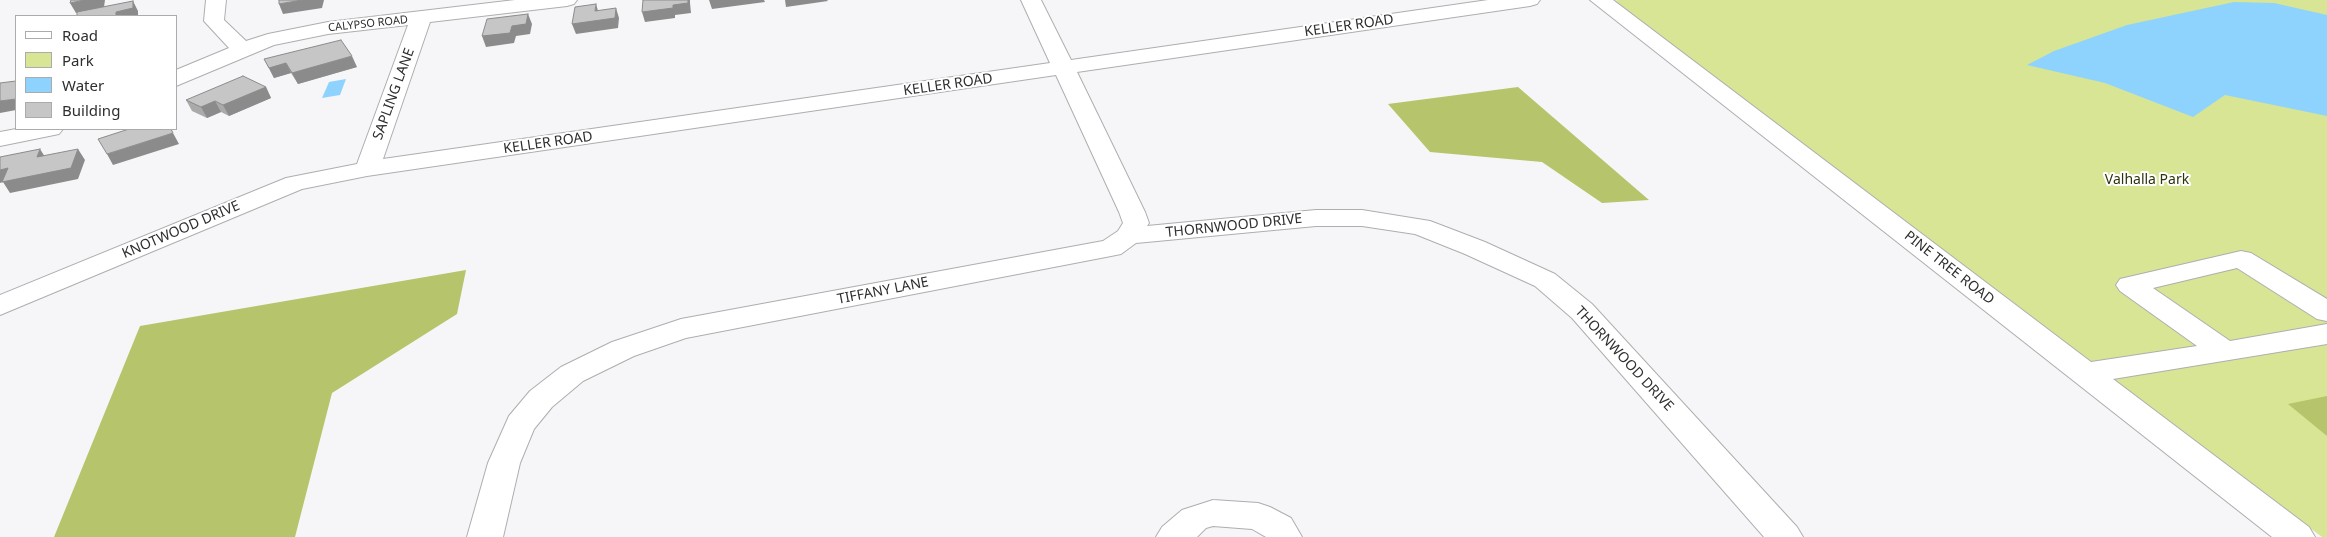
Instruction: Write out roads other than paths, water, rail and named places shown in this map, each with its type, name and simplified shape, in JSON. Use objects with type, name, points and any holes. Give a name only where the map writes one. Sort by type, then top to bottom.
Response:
[{"type":"street","points":[[216,0],[214,21],[242,50]]},
{"type":"street","name":"CALYPSO ROAD","points":[[178,78],[201,66],[268,40],[328,28],[567,0]]},
{"type":"street","points":[[1031,0],[1132,212],[1136,223],[1129,236]]},
{"type":"street","name":"KELLER ROAD","points":[[367,169],[1530,0]]},
{"type":"street","name":"PINE TREE ROAD","points":[[1600,0],[2297,537]]},
{"type":"street","name":"SAPLING LANE","points":[[367,169],[421,18]]},
{"type":"street","points":[[0,139],[46,130]]},
{"type":"street","name":"KNOTWOOD DRIVE","points":[[0,306],[295,183],[367,169]]},
{"type":"street","name":"THORNWOOD DRIVE","points":[[1129,236],[1316,218],[1362,218],[1421,227],[1475,248],[1545,280],[1582,310],[1785,537]]},
{"type":"street","name":"TIFFANY LANE","points":[[485,537],[504,463],[520,424],[542,399],[572,374],[623,349],[681,329],[1111,248],[1129,236]]},
{"type":"street","points":[[2225,352],[2130,286],[2241,259],[2327,312]]},
{"type":"street","points":[[2084,373],[2225,352],[2327,334]]},
{"type":"street","points":[[1174,537],[1194,519],[1213,513],[1258,516],[1278,528],[1284,537]]},
{"type":"water","points":[[2234,2],[2274,3],[2327,15],[2327,116],[2225,95],[2193,117],[2105,83],[2027,65],[2054,51],[2127,25]]},
{"type":"water","points":[[346,79],[340,95],[322,98],[329,82]]},
{"type":"park label","name":"Valhalla Park","points":[[2147,180]]}]
